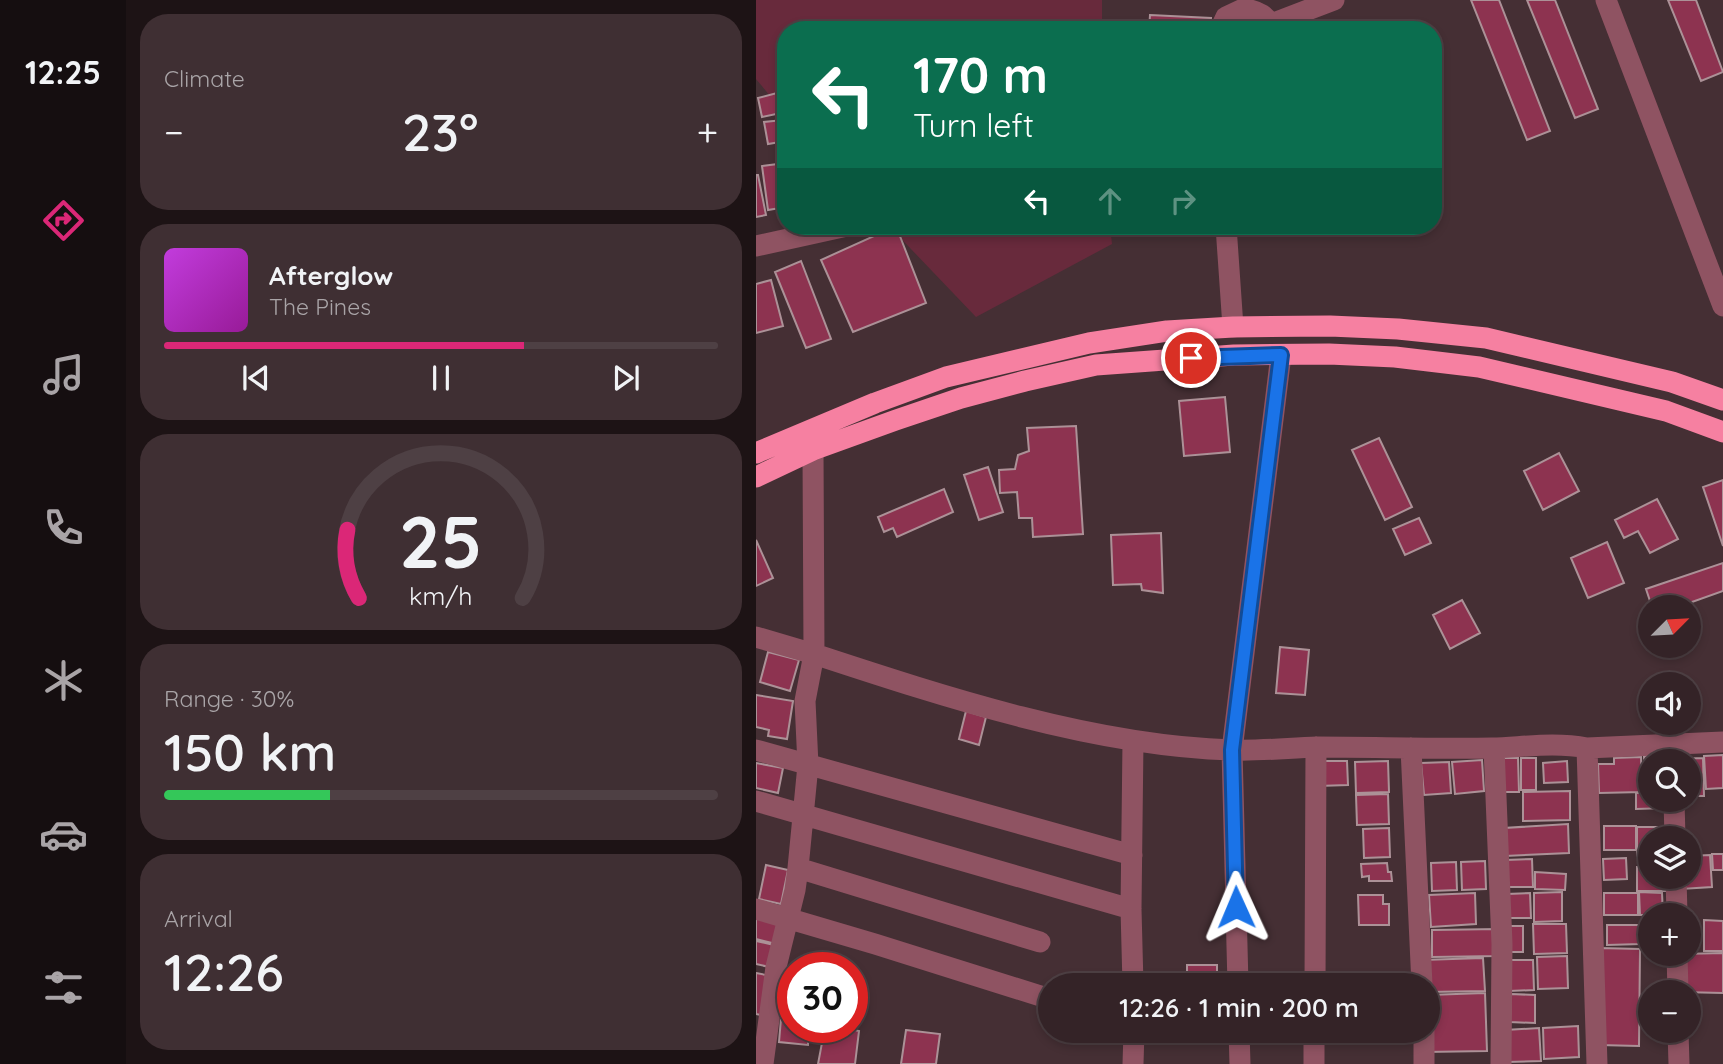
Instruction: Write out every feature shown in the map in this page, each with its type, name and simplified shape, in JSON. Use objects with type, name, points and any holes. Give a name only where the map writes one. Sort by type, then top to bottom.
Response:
[{"type":"highway","points":[[756,453],[946,377],[1089,343],[1167,331],[1233,327],[1330,326],[1398,329],[1486,338],[1672,382],[1723,400]]},
{"type":"highway","points":[[756,477],[813,450],[961,398],[1096,365],[1170,359],[1329,354],[1395,357],[1479,368],[1666,411],[1723,432]]},
{"type":"highway","points":[[913,388],[919,413]]},
{"type":"street","points":[[1285,21],[1334,0]]},
{"type":"street","points":[[1605,0],[1723,306]]},
{"type":"street","points":[[1232,6],[1252,10],[1261,14],[1266,21]]},
{"type":"street","points":[[756,246],[806,235]]},
{"type":"street","points":[[1227,235],[1233,327]]},
{"type":"street","points":[[1238,973],[1232,750],[1281,355]]},
{"type":"street","points":[[763,1064],[776,967],[798,868],[805,814],[808,765],[805,701],[814,654],[813,450]]},
{"type":"street","points":[[756,637],[987,707],[1133,741],[1232,750],[1316,747],[1494,748],[1567,744],[1638,751]]},
{"type":"street","points":[[1133,741],[1130,909],[1133,973]]},
{"type":"street","points":[[1691,749],[1723,742]]},
{"type":"street","points":[[1315,973],[1316,747]]},
{"type":"street","points":[[1411,748],[1421,973]]},
{"type":"street","points":[[1494,748],[1502,944],[1501,1064]]},
{"type":"street","points":[[1587,748],[1597,1064]]},
{"type":"street","points":[[756,750],[1132,855]]},
{"type":"street","points":[[756,801],[1130,909]]},
{"type":"street","points":[[798,868],[1040,942]]},
{"type":"street","points":[[756,909],[1038,995]]},
{"type":"street","points":[[1133,1043],[1133,1064]]},
{"type":"street","points":[[1239,1043],[1240,1064]]},
{"type":"street","points":[[1314,1043],[1314,1064]]},
{"type":"street","points":[[1424,1043],[1424,1064]]},
{"type":"street","points":[[1678,1043],[1679,1064]]},
{"type":"shaded area","points":[[756,0],[1102,0],[1102,21],[777,21],[777,104],[756,79]]},
{"type":"shaded area","points":[[898,235],[1111,235],[1112,244],[976,317]]},
{"type":"building","points":[[1471,0],[1499,0],[1550,131],[1527,140]]},
{"type":"building","points":[[1527,0],[1555,0],[1598,109],[1575,118]]},
{"type":"building","points":[[1668,0],[1696,0],[1723,72],[1701,81]]},
{"type":"building","points":[[1150,15],[1211,18],[1211,21],[1150,21]]},
{"type":"building","points":[[777,93],[777,114],[762,117],[758,98]]},
{"type":"building","points":[[777,121],[777,142],[768,144],[764,122]]},
{"type":"building","points":[[777,164],[777,208],[768,210],[762,166]]},
{"type":"building","points":[[756,175],[766,215],[756,217]]},
{"type":"building","points":[[876,235],[900,235],[926,303],[853,332],[821,260]]},
{"type":"building","points":[[801,261],[831,339],[806,348],[775,272]]},
{"type":"building","points":[[771,280],[783,326],[756,333],[756,284]]},
{"type":"building","points":[[1225,397],[1230,452],[1184,456],[1179,401]]},
{"type":"building","points":[[1076,426],[1083,534],[1033,537],[1032,518],[1019,518],[1017,492],[1000,493],[999,470],[1015,469],[1018,455],[1029,451],[1027,428]]},
{"type":"building","points":[[1379,438],[1412,507],[1385,520],[1352,450]]},
{"type":"building","points":[[1559,453],[1579,491],[1543,510],[1524,471]]},
{"type":"building","points":[[988,467],[1003,512],[979,520],[964,475]]},
{"type":"building","points":[[1723,480],[1723,546],[1703,487]]},
{"type":"building","points":[[944,489],[953,512],[897,537],[893,528],[884,532],[878,517]]},
{"type":"building","points":[[1657,499],[1678,539],[1650,553],[1638,531],[1624,538],[1615,520]]},
{"type":"building","points":[[1419,518],[1431,543],[1405,555],[1393,529]]},
{"type":"building","points":[[1161,533],[1163,593],[1142,590],[1141,584],[1113,585],[1111,535]]},
{"type":"building","points":[[756,540],[773,578],[756,586]]},
{"type":"building","points":[[1607,542],[1624,583],[1588,598],[1571,558]]},
{"type":"building","points":[[1723,563],[1723,591],[1701,599],[1701,595],[1648,595],[1646,589]]},
{"type":"building","points":[[1462,600],[1480,633],[1450,649],[1433,615]]},
{"type":"building","points":[[1280,647],[1309,650],[1305,695],[1276,693]]},
{"type":"building","points":[[768,652],[799,660],[790,691],[760,682]]},
{"type":"building","points":[[756,695],[793,701],[787,739],[768,736],[769,730],[756,727]]},
{"type":"building","points":[[966,711],[986,717],[979,745],[959,739]]},
{"type":"building","points":[[1723,755],[1723,788],[1706,789],[1704,756]]},
{"type":"building","points":[[1638,757],[1638,792],[1599,793],[1598,764],[1614,764],[1614,758]]},
{"type":"building","points":[[1502,758],[1518,758],[1519,792],[1503,792]]},
{"type":"building","points":[[1521,758],[1536,758],[1536,790],[1521,790]]},
{"type":"building","points":[[1703,758],[1704,796],[1701,796]]},
{"type":"building","points":[[1482,760],[1484,791],[1455,794],[1452,762]]},
{"type":"building","points":[[1317,761],[1347,761],[1348,785],[1318,786]]},
{"type":"building","points":[[1388,761],[1389,792],[1356,793],[1355,762]]},
{"type":"building","points":[[1567,761],[1568,782],[1544,783],[1543,763]]},
{"type":"building","points":[[1449,762],[1451,793],[1424,795],[1421,763]]},
{"type":"building","points":[[756,763],[783,768],[778,793],[756,788]]},
{"type":"building","points":[[1570,791],[1570,820],[1523,821],[1523,792]]},
{"type":"building","points":[[1636,793],[1638,793],[1638,809]]},
{"type":"building","points":[[1388,794],[1389,824],[1357,825],[1356,795]]},
{"type":"building","points":[[1568,824],[1569,853],[1505,856],[1504,828]]},
{"type":"building","points":[[1604,826],[1636,826],[1636,850],[1604,850]]},
{"type":"building","points":[[1389,828],[1390,857],[1364,858],[1363,829]]},
{"type":"building","points":[[1712,854],[1723,854],[1723,870],[1713,870]]},
{"type":"building","points":[[1701,855],[1710,855],[1712,887],[1701,888]]},
{"type":"building","points":[[1626,858],[1627,879],[1604,880],[1603,859]]},
{"type":"building","points":[[1532,859],[1533,887],[1506,887],[1505,860]]},
{"type":"building","points":[[1485,861],[1486,889],[1462,890],[1461,862]]},
{"type":"building","points":[[1456,862],[1457,890],[1432,891],[1431,863]]},
{"type":"building","points":[[1387,863],[1392,881],[1369,881],[1369,876],[1362,877],[1361,864]]},
{"type":"building","points":[[766,865],[788,870],[781,904],[759,899]]},
{"type":"building","points":[[1637,867],[1638,889],[1670,889],[1670,891],[1637,891]]},
{"type":"building","points":[[1535,872],[1566,874],[1565,890],[1535,889]]},
{"type":"building","points":[[1562,892],[1562,921],[1534,922],[1534,893]]},
{"type":"building","points":[[1639,892],[1662,893],[1662,903],[1639,903]]},
{"type":"building","points":[[1475,893],[1476,924],[1431,927],[1429,895]]},
{"type":"building","points":[[1530,893],[1531,918],[1508,918],[1507,894]]},
{"type":"building","points":[[1604,893],[1638,893],[1638,915],[1604,915]]},
{"type":"building","points":[[1358,895],[1383,895],[1383,904],[1389,904],[1389,925],[1359,925]]},
{"type":"building","points":[[756,916],[780,921],[776,944],[756,939]]},
{"type":"building","points":[[1704,920],[1723,921],[1723,951],[1704,951]]},
{"type":"building","points":[[1533,924],[1566,924],[1567,953],[1534,954]]},
{"type":"building","points":[[1607,925],[1638,925],[1638,944],[1607,945]]},
{"type":"building","points":[[1506,926],[1523,926],[1523,952],[1506,952]]},
{"type":"building","points":[[1498,929],[1498,956],[1432,957],[1432,930]]},
{"type":"building","points":[[756,941],[774,945],[769,967],[756,964]]},
{"type":"building","points":[[1599,948],[1638,949],[1639,1046],[1599,1045]]},
{"type":"building","points":[[1723,953],[1723,993],[1701,992],[1701,980],[1682,980],[1682,966],[1701,966],[1701,954]]},
{"type":"building","points":[[1567,956],[1568,988],[1538,989],[1537,957]]},
{"type":"building","points":[[1483,958],[1485,991],[1440,992],[1440,973],[1424,973],[1422,960]]},
{"type":"building","points":[[1508,960],[1533,960],[1534,990],[1509,991]]},
{"type":"building","points":[[1187,965],[1217,965],[1217,973],[1187,973]]},
{"type":"building","points":[[756,973],[771,976],[765,1016],[756,1014]]},
{"type":"building","points":[[1485,993],[1487,1051],[1425,1052],[1425,1043],[1440,1043],[1440,995]]},
{"type":"building","points":[[1511,994],[1535,995],[1535,1023],[1510,1022]]},
{"type":"building","points":[[1578,1026],[1579,1057],[1544,1059],[1543,1028]]},
{"type":"building","points":[[1539,1028],[1541,1061],[1507,1062],[1505,1030]]},
{"type":"building","points":[[906,1030],[940,1034],[936,1064],[901,1064]]},
{"type":"building","points":[[822,1043],[858,1043],[855,1064],[818,1064]]},
{"type":"route","points":[[1191,358],[1281,355],[1232,750],[1236,907]]}]
